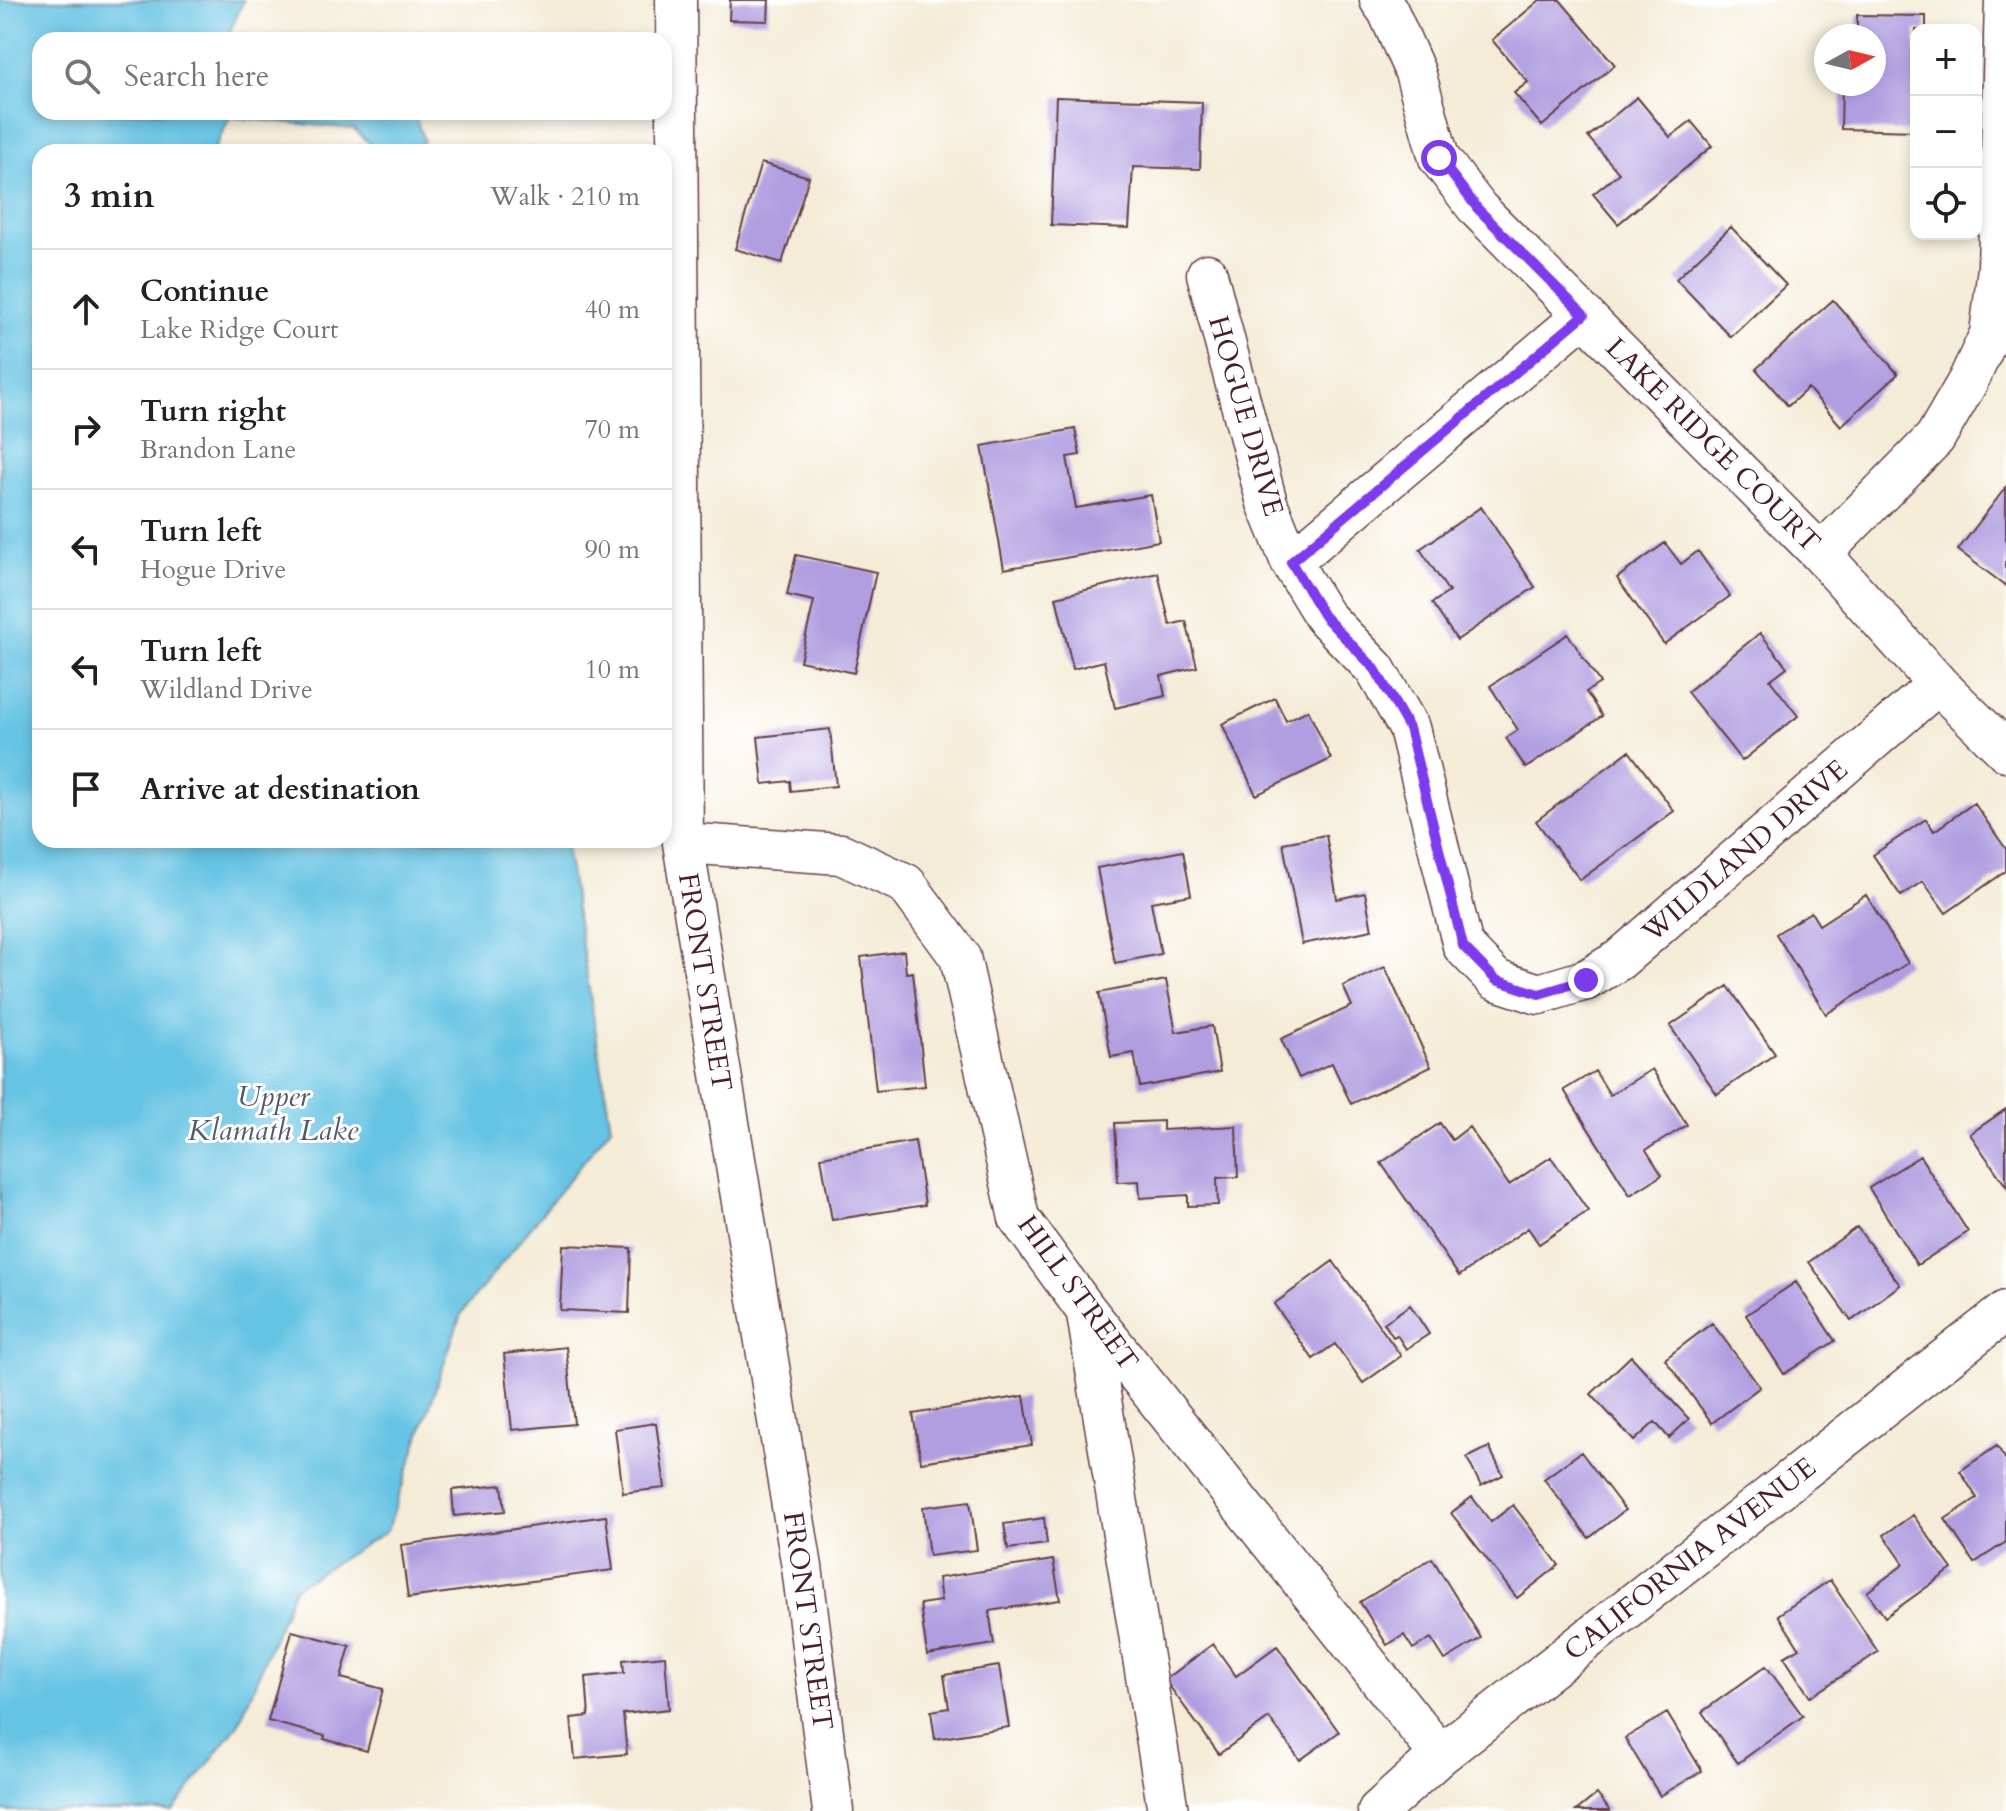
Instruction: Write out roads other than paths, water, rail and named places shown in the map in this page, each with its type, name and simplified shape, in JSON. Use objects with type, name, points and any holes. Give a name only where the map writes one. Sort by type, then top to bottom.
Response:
[{"type":"street","name":"FRONT STREET","points":[[676,0],[683,843],[802,1567],[833,1811]]},
{"type":"street","name":"LAKE RIDGE COURT","points":[[1380,0],[1415,72],[1439,158],[1478,209],[1821,554],[1938,684],[2006,751]]},
{"type":"street","points":[[1821,554],[1935,438],[1968,381],[1990,334],[1998,268],[2005,0]]},
{"type":"street","name":"HOGUE DRIVE","points":[[1207,274],[1267,503],[1291,562],[1324,616],[1375,669],[1409,728],[1463,946],[1496,980],[1539,994]]},
{"type":"street","points":[[1291,562],[1584,315]]},
{"type":"street","name":"WILDLAND DRIVE","points":[[1539,994],[1586,980],[1619,960],[1938,684]]},
{"type":"street","name":"HILL STREET","points":[[683,843],[841,854],[906,884],[960,957],[1019,1218],[1086,1310],[1440,1755]]},
{"type":"street","points":[[1086,1310],[1168,1811]]},
{"type":"street","name":"CALIFORNIA AVENUE","points":[[1378,1811],[1440,1755],[2006,1311]]},
{"type":"water","name":"Upper Klamath Lake","points":[[0,0],[244,0],[230,32],[32,32],[32,120],[229,120],[217,144],[32,144],[32,848],[566,848],[611,1127],[461,1314],[387,1531],[294,1588],[239,1723],[173,1811],[0,1811]]},
{"type":"water","name":"Upper Klamath Lake","points":[[261,120],[417,120],[424,141],[421,144],[370,144],[354,129]]}]
